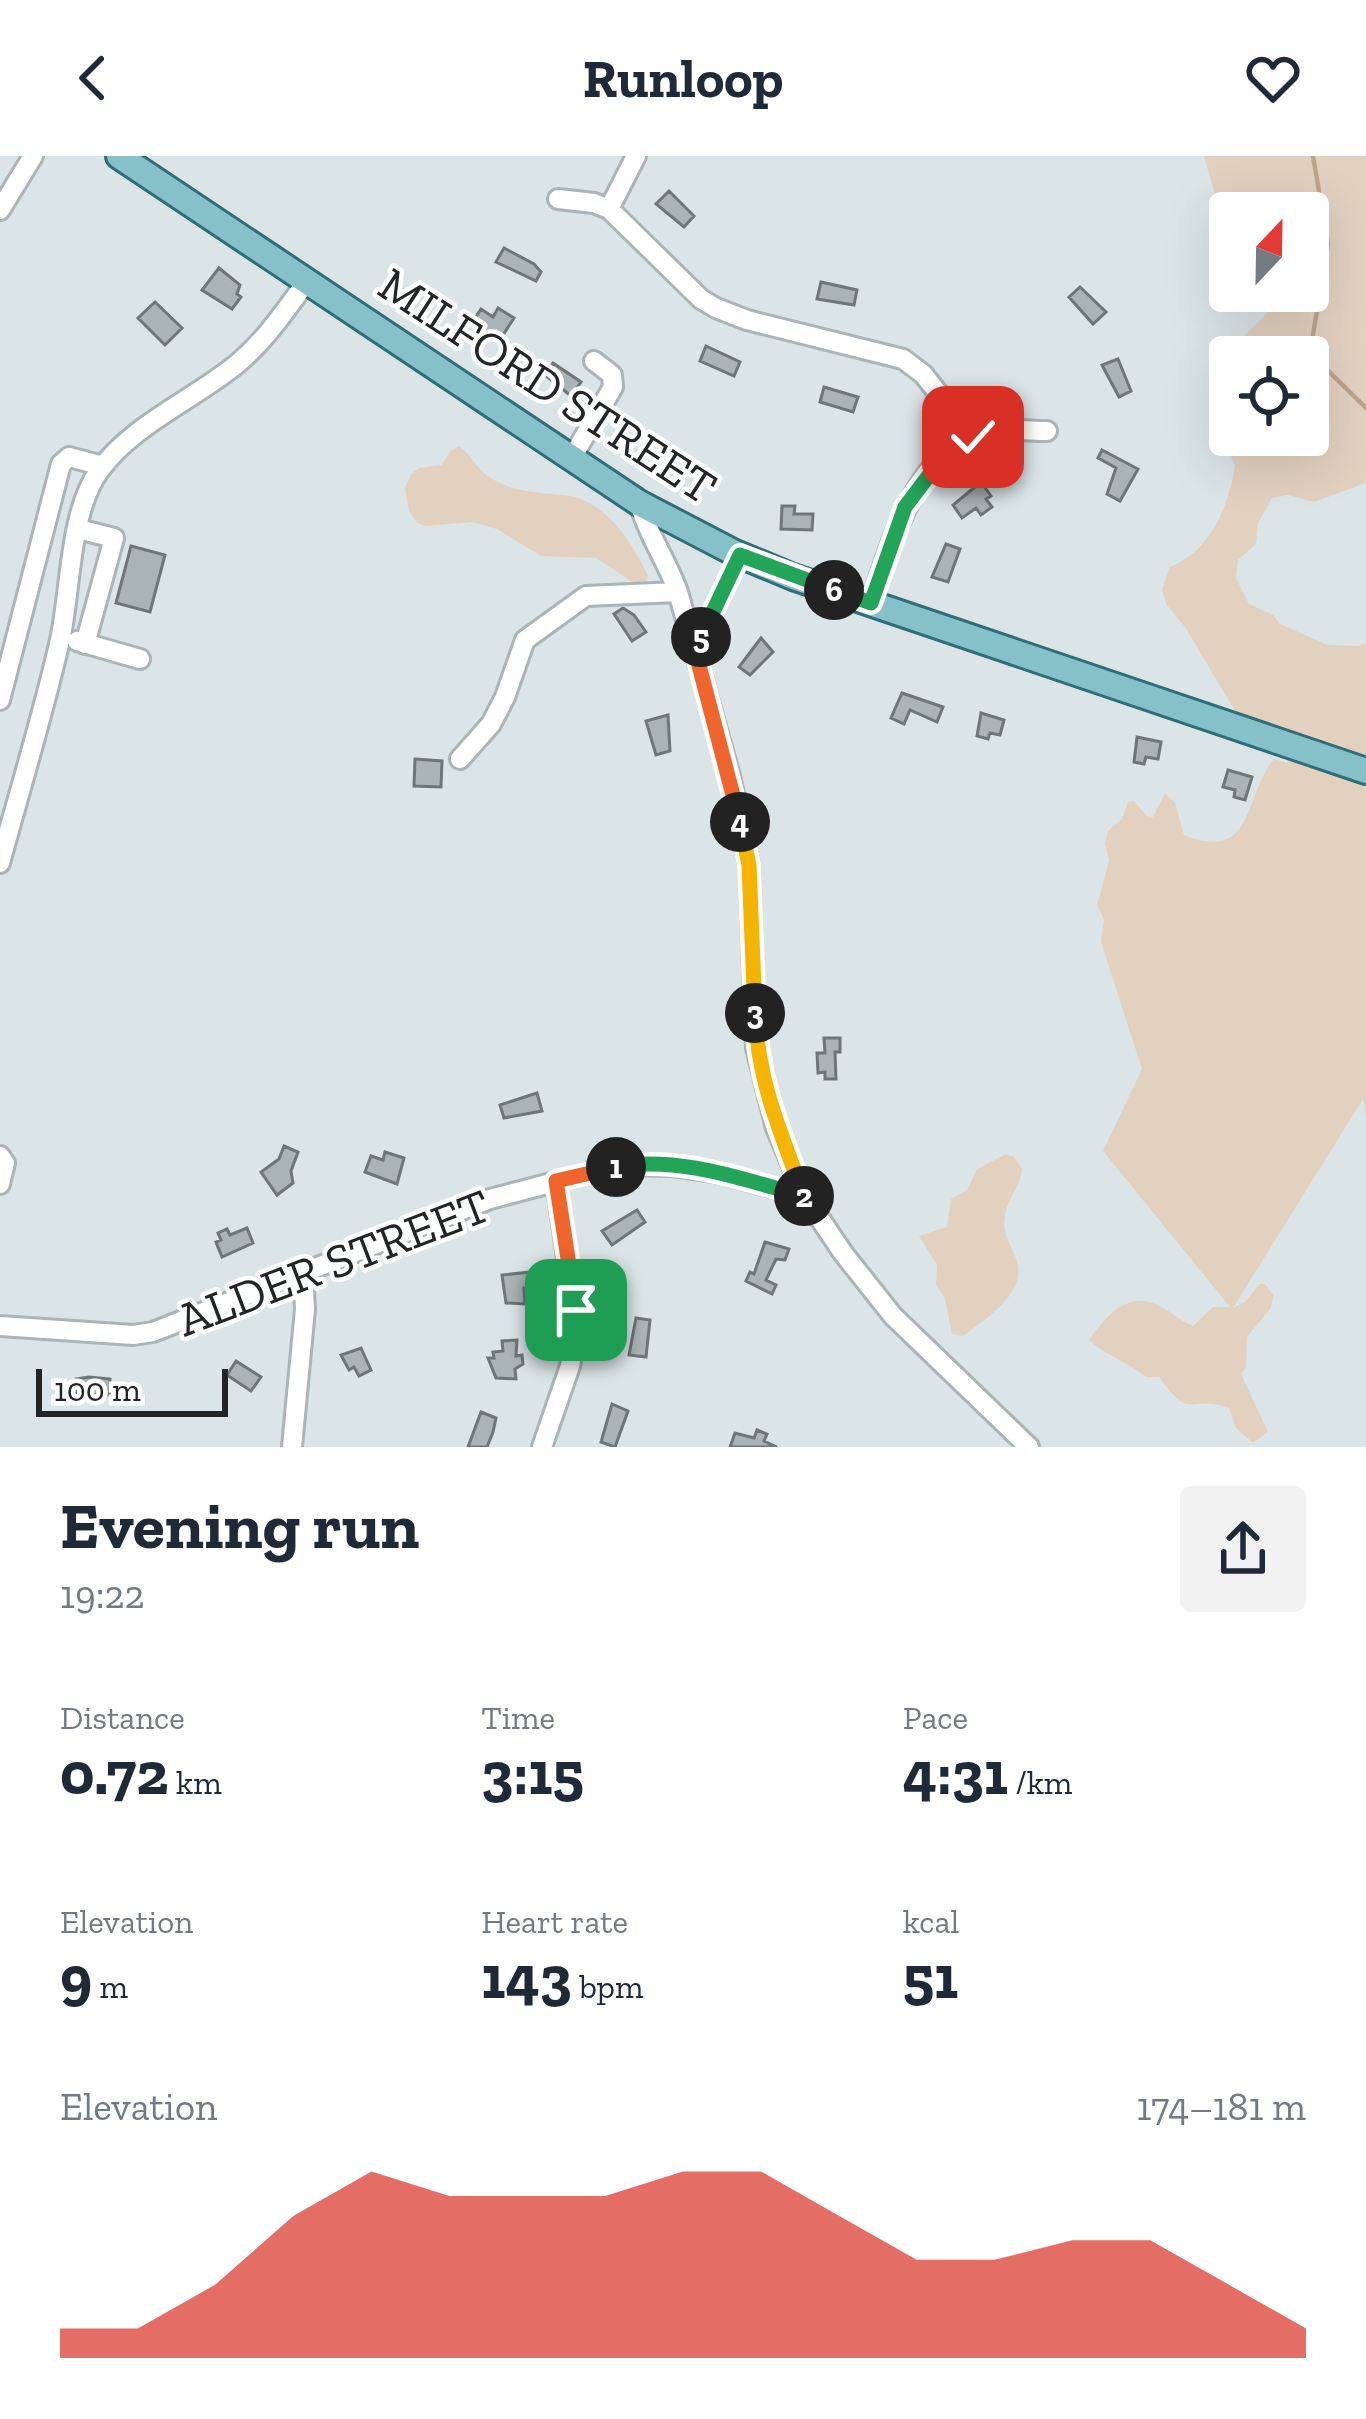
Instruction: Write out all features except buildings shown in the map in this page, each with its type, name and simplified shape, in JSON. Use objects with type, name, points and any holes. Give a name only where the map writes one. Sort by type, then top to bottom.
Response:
[{"type":"main road","name":"MILFORD STREET","points":[[119,156],[639,503],[740,555],[1366,771]]},
{"type":"street","points":[[0,210],[32,156]]},
{"type":"street","points":[[609,209],[636,156]]},
{"type":"street","points":[[558,199],[609,209],[716,308],[903,359],[923,374],[973,437]]},
{"type":"street","points":[[0,863],[4,834],[61,636],[78,529],[90,486],[103,466],[269,335],[308,280]]},
{"type":"street","points":[[573,456],[613,387],[612,375],[593,361]]},
{"type":"street","points":[[871,603],[914,491],[940,463],[973,437],[992,431],[1047,431]]},
{"type":"street","points":[[0,700],[61,464],[69,457],[103,466]]},
{"type":"street","points":[[639,503],[678,592],[749,865],[757,1048],[776,1128],[805,1196],[893,1316],[1029,1447]]},
{"type":"street","points":[[78,529],[114,538],[86,644]]},
{"type":"street","points":[[695,650],[740,555]]},
{"type":"street","points":[[460,759],[498,710],[524,640],[586,596],[678,592]]},
{"type":"street","points":[[61,636],[140,659]]},
{"type":"street","points":[[0,1156],[5,1163],[0,1184]]},
{"type":"street","name":"ALDER STREET","points":[[0,1326],[133,1335],[153,1332],[490,1199],[629,1165],[719,1173],[805,1196]]},
{"type":"street","points":[[542,1447],[577,1329],[556,1181]]},
{"type":"street","points":[[292,1447],[304,1309],[302,1275]]},
{"type":"shaded area","points":[[1204,156],[1366,156],[1366,483],[1314,502],[1288,495],[1272,498],[1258,523],[1256,544],[1238,560],[1236,578],[1249,604],[1273,615],[1280,624],[1328,645],[1366,643],[1366,758],[1235,711],[1166,604],[1162,589],[1170,567],[1197,550],[1216,525],[1235,466],[1231,456],[1329,456],[1329,336],[1244,336],[1267,312],[1329,312],[1329,192],[1214,192]]},
{"type":"shaded area","points":[[459,446],[500,483],[579,498],[605,514],[642,563],[648,576],[643,589],[596,558],[541,556],[497,529],[472,522],[417,523],[409,511],[405,488],[411,474],[442,465]]},
{"type":"shaded area","points":[[1292,754],[1366,781],[1366,1114],[1363,1099],[1233,1308],[1260,1284],[1274,1296],[1270,1309],[1247,1337],[1246,1367],[1241,1374],[1268,1432],[1253,1443],[1236,1428],[1229,1408],[1185,1404],[1159,1377],[1146,1377],[1089,1340],[1110,1314],[1128,1303],[1160,1306],[1193,1326],[1213,1307],[1230,1307],[1103,1151],[1142,1069],[1101,942],[1104,919],[1097,905],[1109,861],[1108,831],[1122,819],[1128,802],[1134,801],[1153,817],[1165,793],[1175,803],[1184,835],[1224,840],[1244,821],[1274,759],[1287,763]]},
{"type":"shaded area","points":[[1006,1154],[1022,1169],[1004,1222],[1017,1261],[1016,1284],[982,1322],[963,1336],[952,1334],[945,1299],[936,1284],[937,1265],[919,1236],[947,1227],[951,1199],[967,1190],[977,1169]]},
{"type":"waterway","points":[[1313,156],[1328,244],[1310,353],[1366,408]]},
{"type":"route","points":[[576,1310],[556,1181],[629,1165],[672,1166],[805,1196],[776,1128],[757,1048],[749,865],[695,650],[740,555],[871,603],[914,491],[973,437]]}]
